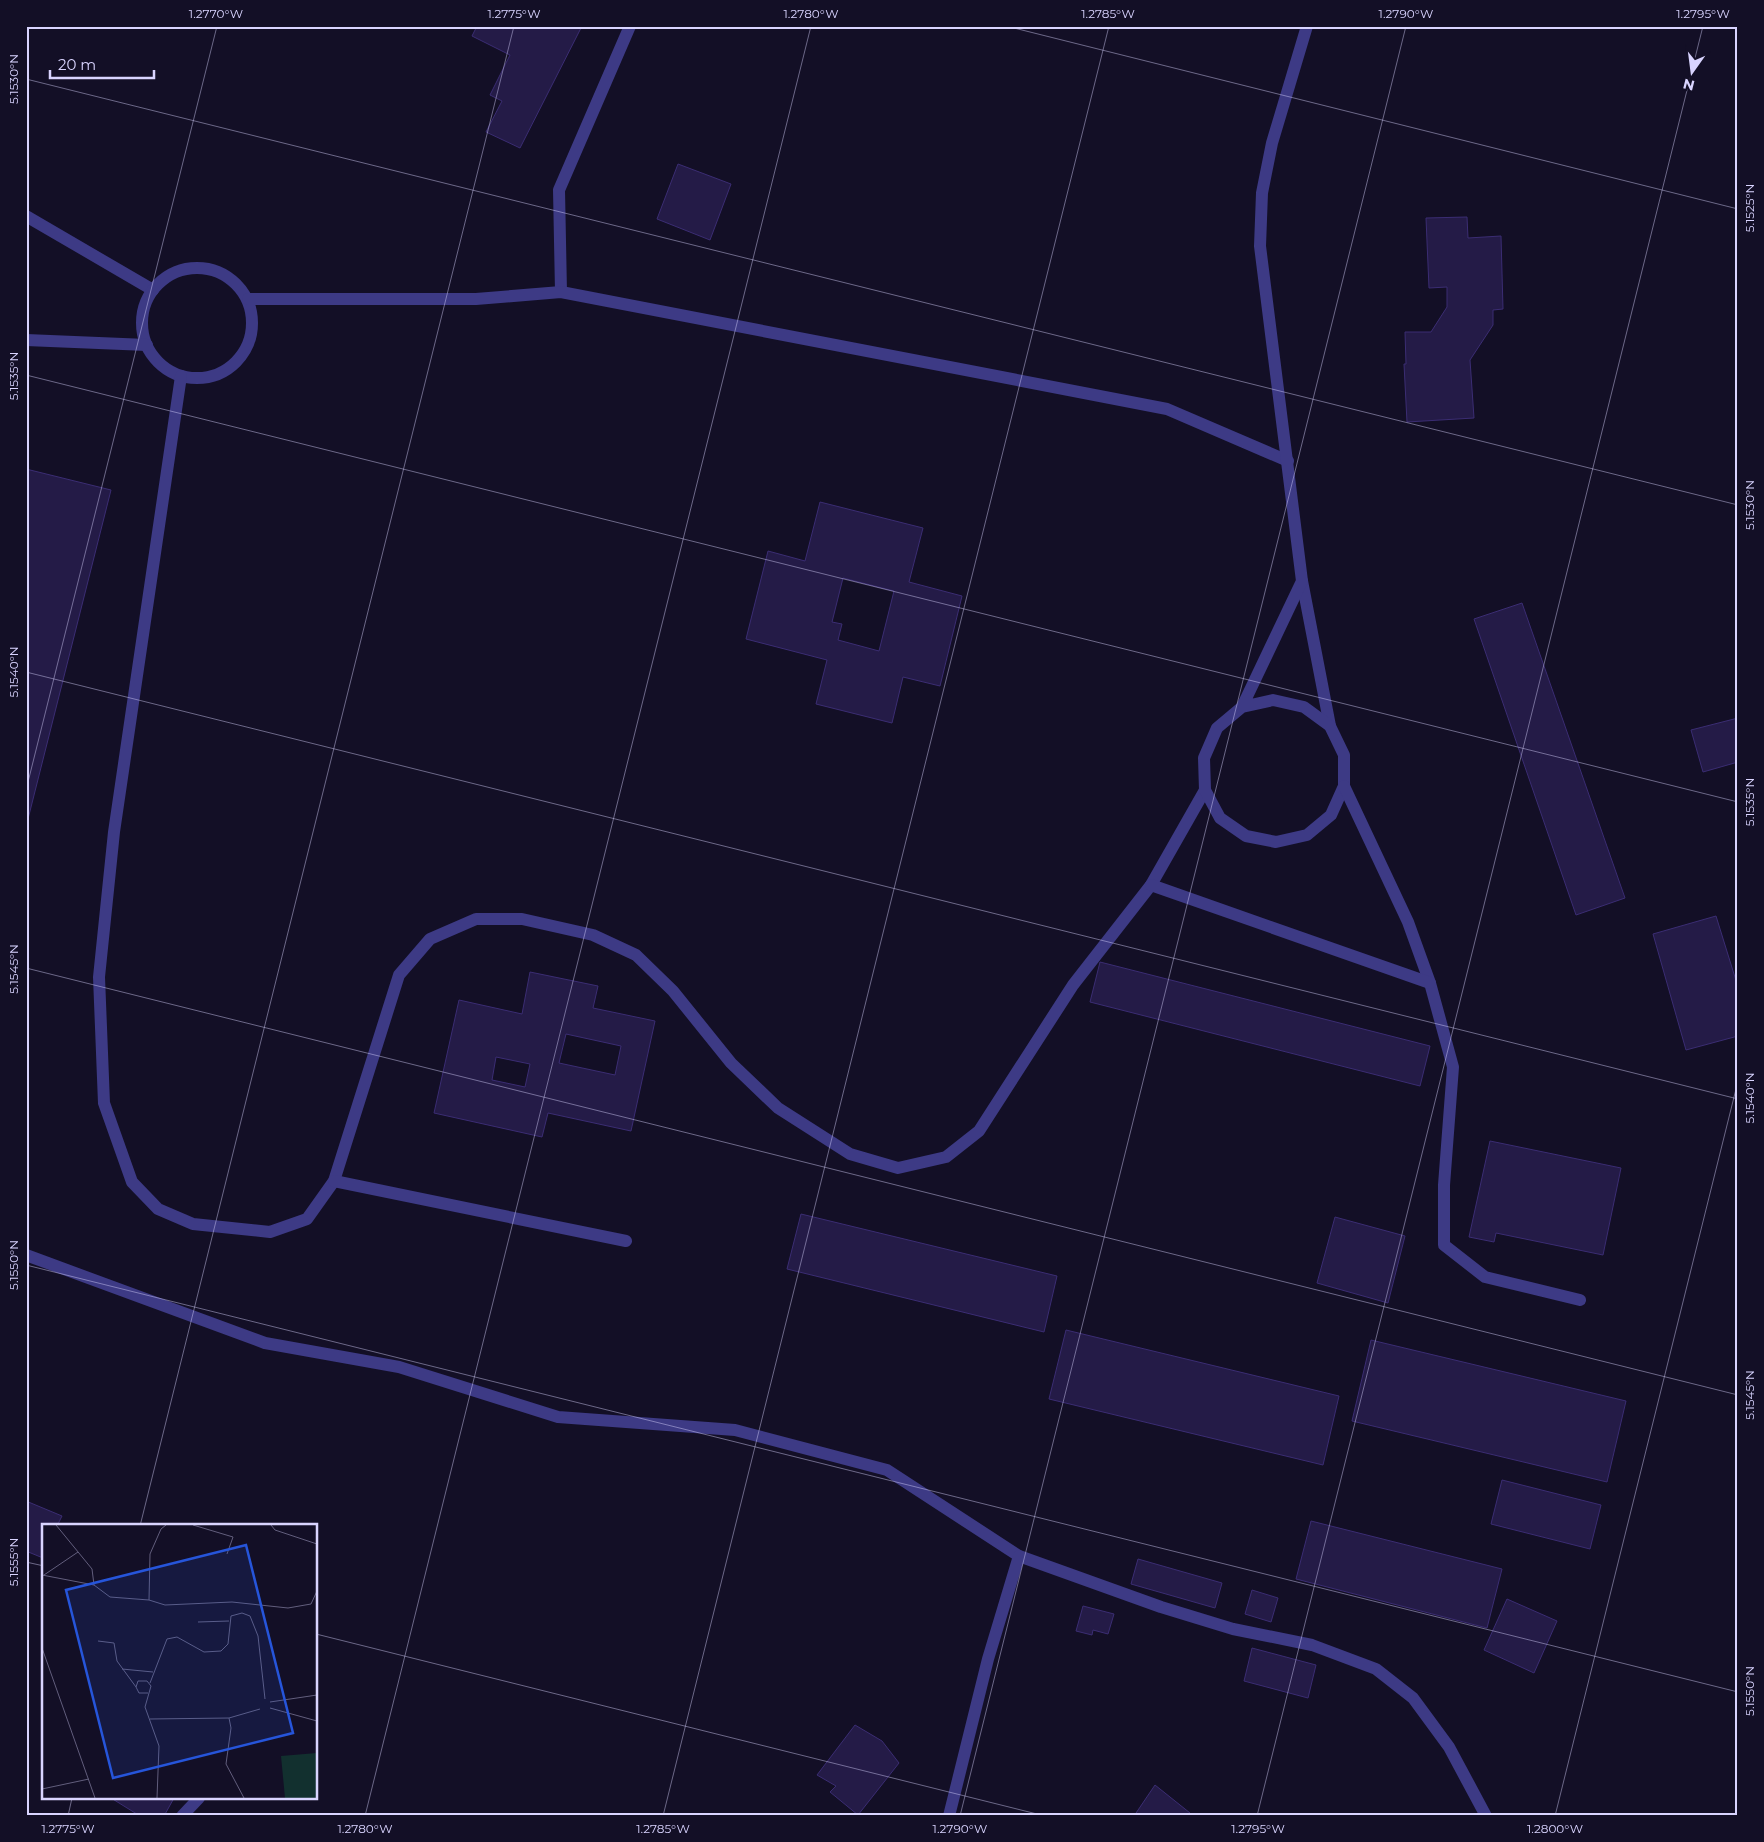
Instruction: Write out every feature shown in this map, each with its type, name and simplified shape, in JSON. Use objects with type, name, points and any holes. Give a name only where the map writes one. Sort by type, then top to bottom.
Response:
[{"type":"street","points":[[561,292],[559,190],[630,26]]},
{"type":"street","points":[[1302,580],[1242,708],[1218,728],[1204,758],[1206,790],[1220,818],[1246,836],[1276,842],[1307,834],[1332,814],[1344,786],[1344,755],[1330,726],[1302,580],[1260,246],[1262,193],[1272,142],[1307,26]]},
{"type":"street","points":[[26,216],[152,290]]},
{"type":"street","points":[[203,268],[221,273],[237,284],[248,299],[253,320],[250,341],[239,360],[222,372],[202,378],[181,376],[166,369],[155,359],[146,345],[142,327],[144,308],[152,290],[166,277],[183,270],[203,268]]},
{"type":"street","points":[[248,299],[476,299],[561,292],[1167,409],[1288,461]]},
{"type":"street","points":[[26,340],[146,345]]},
{"type":"street","points":[[181,376],[114,832],[99,976],[104,1103],[132,1182],[158,1209],[193,1224],[270,1232],[308,1220],[334,1181],[399,975],[430,938],[476,919],[522,919],[593,935],[636,955],[673,992],[731,1063],[778,1108],[850,1154],[898,1168],[946,1157],[980,1131],[1073,985],[1151,885],[1206,790]]},
{"type":"street","points":[[1242,708],[1273,700],[1304,707],[1330,726]]},
{"type":"street","points":[[1344,786],[1408,922],[1430,983],[1453,1067],[1444,1185],[1444,1245],[1485,1277],[1580,1300]]},
{"type":"street","points":[[1151,885],[1430,983]]},
{"type":"street","points":[[334,1181],[626,1241]]},
{"type":"street","points":[[26,1255],[265,1343],[399,1367],[558,1417],[735,1430],[887,1470],[1019,1556],[1161,1607],[1233,1629],[1312,1645],[1376,1669],[1413,1698],[1449,1747],[1486,1816]]},
{"type":"street","points":[[949,1816],[988,1659],[1019,1556]]},
{"type":"street","points":[[182,1816],[196,1800]]},
{"type":"building","points":[[477,26],[582,26],[520,148],[486,132],[502,101],[490,95],[510,55],[472,36]]},
{"type":"building","points":[[678,164],[731,184],[710,240],[657,219]]},
{"type":"building","points":[[1467,217],[1468,238],[1501,236],[1503,309],[1493,310],[1493,325],[1470,360],[1474,418],[1407,422],[1404,364],[1406,364],[1405,332],[1431,332],[1447,307],[1447,287],[1429,288],[1426,218]]},
{"type":"building","points":[[26,469],[111,490],[28,819],[26,818]]},
{"type":"building","points":[[820,502],[923,528],[909,582],[962,596],[940,686],[903,677],[892,723],[816,704],[827,660],[746,639],[768,551],[805,561]],"holes":[[[843,578],[894,591],[879,651],[838,640],[842,624],[832,622]]]},
{"type":"building","points":[[1522,603],[1625,898],[1576,915],[1474,619]]},
{"type":"building","points":[[1738,718],[1738,762],[1703,772],[1691,730]]},
{"type":"building","points":[[1716,916],[1738,987],[1738,1036],[1686,1050],[1653,934]]},
{"type":"building","points":[[1100,962],[1430,1046],[1420,1086],[1090,1002]]},
{"type":"building","points":[[530,972],[598,986],[593,1008],[655,1021],[631,1131],[548,1113],[542,1137],[434,1113],[459,1000],[522,1014]],"holes":[[[566,1034],[621,1046],[615,1075],[559,1063]],[[496,1057],[530,1064],[525,1087],[492,1080]]]},
{"type":"building","points":[[1490,1141],[1621,1168],[1603,1255],[1496,1233],[1494,1242],[1469,1237]]},
{"type":"building","points":[[801,1214],[1057,1276],[1044,1332],[787,1269]]},
{"type":"building","points":[[1335,1217],[1405,1236],[1388,1303],[1317,1283]]},
{"type":"building","points":[[1066,1330],[1339,1396],[1323,1465],[1049,1399]]},
{"type":"building","points":[[1371,1340],[1626,1401],[1607,1482],[1352,1421]]},
{"type":"building","points":[[1502,1480],[1601,1505],[1590,1549],[1491,1524]]},
{"type":"building","points":[[26,1501],[62,1516],[58,1524],[42,1524],[42,1558],[26,1551]]},
{"type":"building","points":[[1311,1521],[1502,1569],[1487,1628],[1296,1579]]},
{"type":"building","points":[[1138,1559],[1222,1583],[1215,1608],[1131,1584]]},
{"type":"building","points":[[1252,1590],[1278,1598],[1271,1622],[1245,1614]]},
{"type":"building","points":[[1507,1599],[1557,1621],[1534,1673],[1484,1650]]},
{"type":"building","points":[[1083,1606],[1114,1614],[1108,1634],[1093,1630],[1092,1635],[1076,1631]]},
{"type":"building","points":[[1252,1648],[1316,1665],[1308,1698],[1244,1681]]},
{"type":"building","points":[[855,1725],[882,1741],[899,1763],[858,1815],[830,1792],[836,1786],[817,1775]]},
{"type":"building","points":[[1155,1785],[1190,1813],[1188,1816],[1134,1816]]},
{"type":"building","points":[[114,1800],[173,1800],[164,1816],[140,1816]]}]
